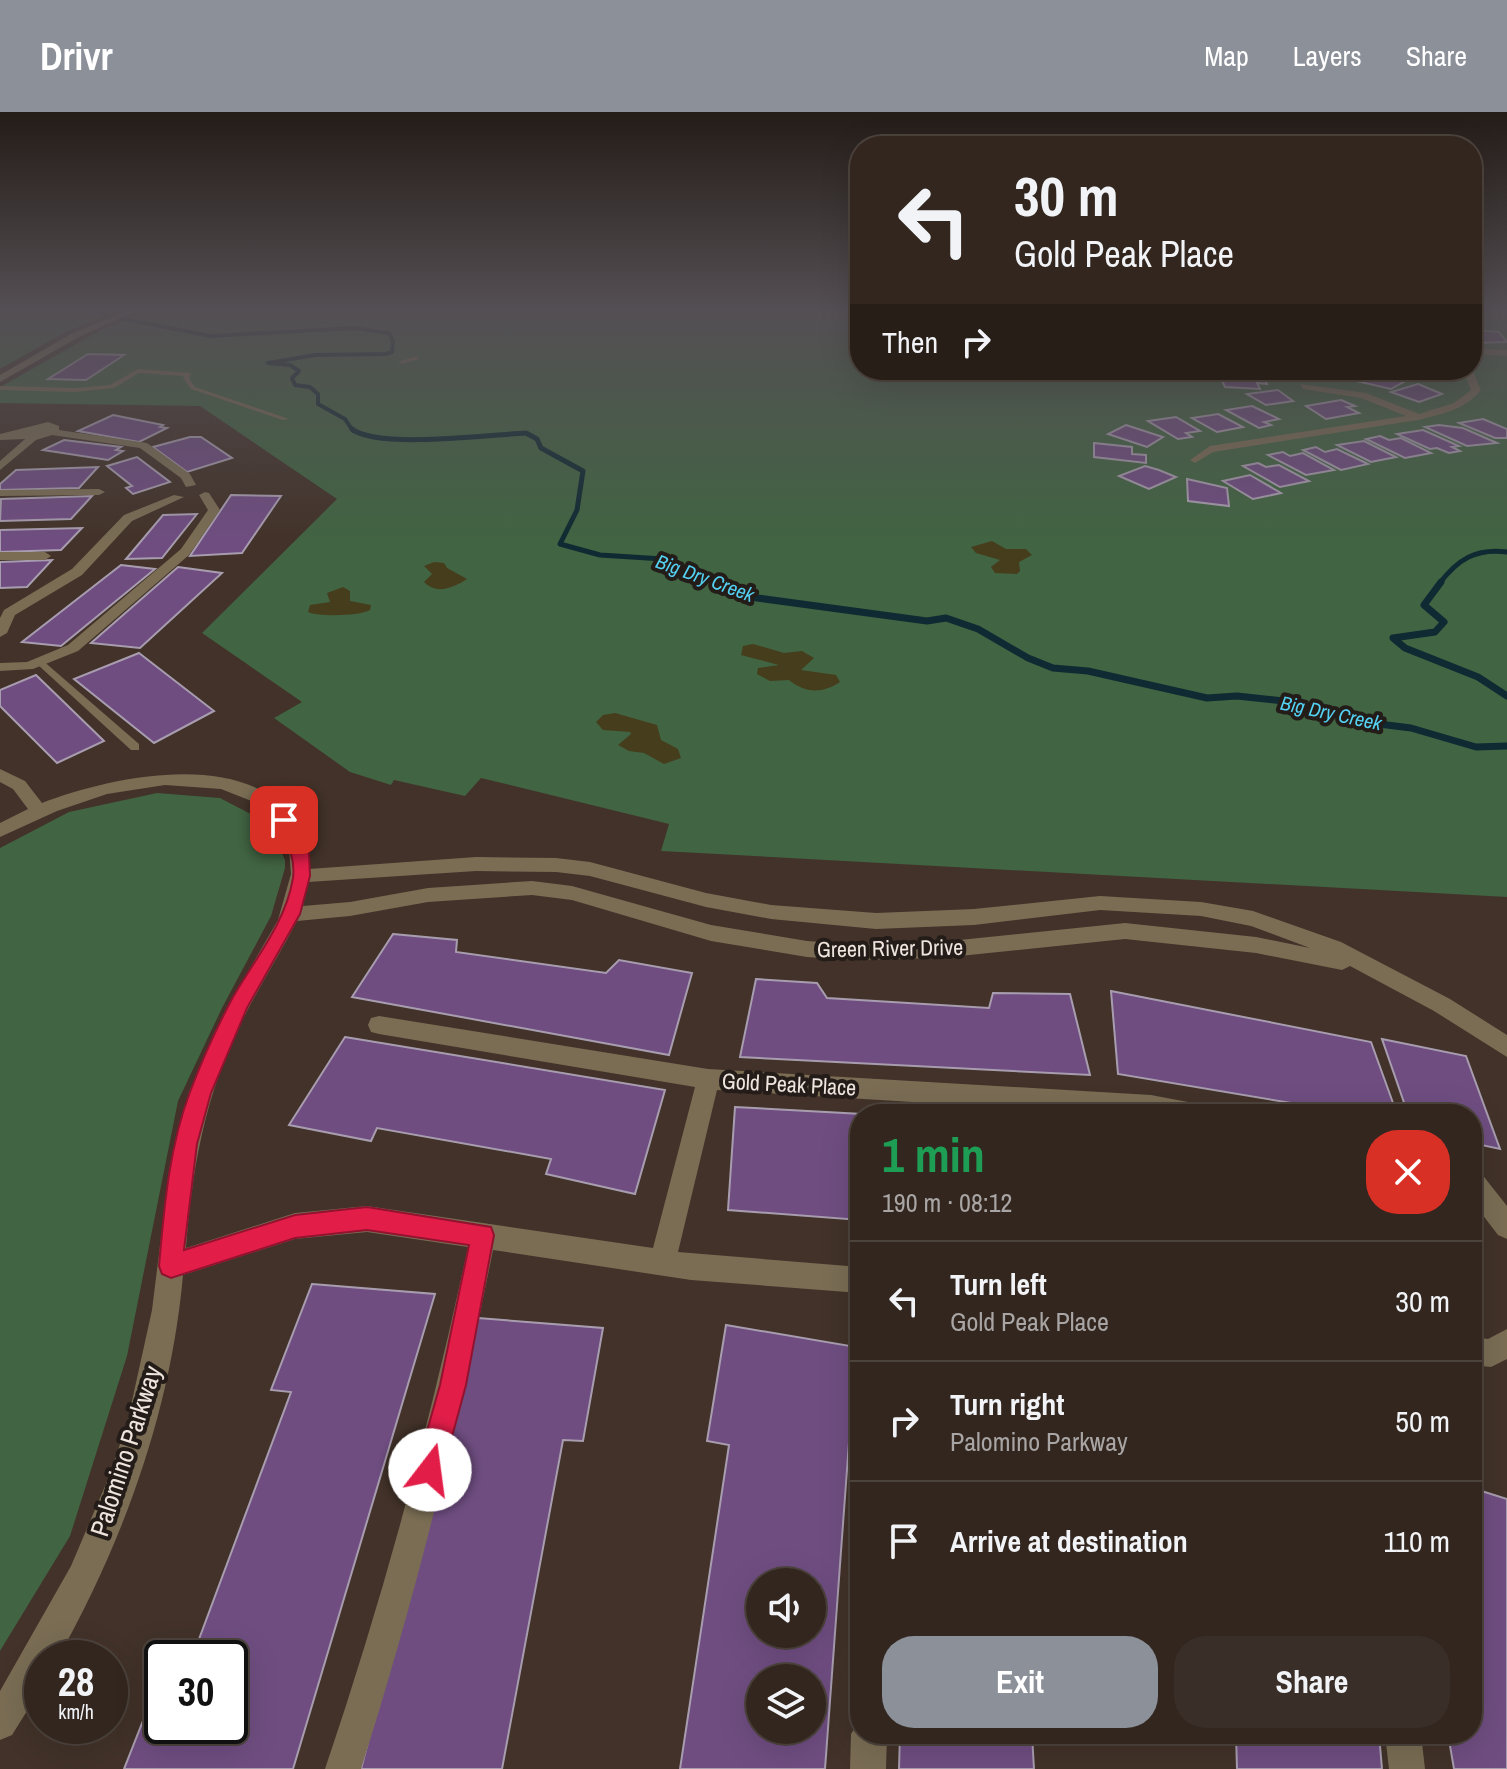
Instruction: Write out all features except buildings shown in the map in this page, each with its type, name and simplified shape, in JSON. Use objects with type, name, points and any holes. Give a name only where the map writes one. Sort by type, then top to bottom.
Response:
[{"type":"street","points":[[1319,388],[1363,395],[1418,417]]},
{"type":"street","points":[[1195,460],[1210,449],[1418,417],[1467,402],[1475,388]]},
{"type":"street","points":[[0,437],[51,432],[143,445],[186,476],[190,485]]},
{"type":"street","points":[[0,467],[27,436]]},
{"type":"street","points":[[0,633],[4,610],[77,572],[128,518],[178,497],[205,495],[212,490],[211,485],[190,485],[178,491],[178,497]]},
{"type":"street","points":[[0,493],[99,492]]},
{"type":"street","points":[[0,667],[28,666],[73,648],[185,552],[214,510],[205,495]]},
{"type":"street","points":[[0,556],[45,556]]},
{"type":"street","points":[[0,775],[19,785],[39,812]]},
{"type":"street","name":"Palomino Parkway","points":[[0,831],[39,812],[95,792],[142,783],[207,780],[230,785],[272,806],[284,820],[300,853],[302,876],[291,914],[239,1005],[200,1093],[184,1159],[166,1311],[151,1383],[122,1479],[97,1543],[64,1611],[0,1723]]},
{"type":"street","name":"Green River Drive","points":[[302,876],[476,864],[556,865],[590,869],[706,900],[771,912],[876,921],[974,917],[1100,903],[1201,909],[1293,931],[1366,963],[1442,1005],[1507,1047]]},
{"type":"street","name":"Green River Drive","points":[[291,914],[350,909],[428,895],[532,888],[572,893],[711,933],[807,949],[852,952],[940,950],[1125,931],[1297,952],[1335,960],[1394,980]]},
{"type":"street","name":"Gold Peak Place","points":[[379,1025],[708,1079],[1118,1104]]},
{"type":"street","points":[[663,1262],[708,1079]]},
{"type":"street","points":[[1482,1194],[1507,1226]]},
{"type":"street","points":[[171,1266],[295,1226],[367,1219],[663,1262],[850,1279]]},
{"type":"street","points":[[343,1769],[367,1696],[453,1385],[483,1235]]},
{"type":"street","points":[[1482,1352],[1491,1353],[1507,1343]]},
{"type":"street","points":[[868,1769],[869,1744]]},
{"type":"street","points":[[1404,1744],[1407,1769]]},
{"type":"lane","points":[[12,388],[96,388]]},
{"type":"lane","points":[[194,388],[285,419]]},
{"type":"lane","points":[[41,662],[135,747]]},
{"type":"green space","points":[[0,388],[1507,388],[1507,897],[661,851],[669,824],[481,778],[465,796],[394,780],[391,785],[350,772],[274,718],[302,702],[202,633],[337,499],[200,406],[0,403]]},
{"type":"green space","points":[[157,793],[220,798],[268,823],[285,860],[285,868],[271,916],[222,1008],[178,1101],[127,1356],[70,1536],[0,1651],[0,848],[69,812]]},
{"type":"sand","points":[[992,541],[1006,549],[1026,549],[1032,555],[1019,562],[1020,571],[1017,574],[995,573],[991,567],[1000,560],[976,553],[971,547]]},
{"type":"sand","points":[[434,562],[444,563],[467,579],[445,589],[429,586],[424,582],[432,574],[424,566]]},
{"type":"sand","points":[[343,587],[350,591],[350,601],[371,605],[370,610],[339,615],[308,612],[310,605],[330,602],[327,593]]},
{"type":"sand","points":[[753,644],[784,653],[802,651],[814,658],[801,670],[836,675],[840,682],[827,689],[814,690],[789,680],[770,681],[757,674],[758,668],[779,665],[741,655],[743,646]]},
{"type":"sand","points":[[615,713],[657,725],[661,740],[678,749],[681,758],[664,764],[644,753],[629,751],[618,745],[630,732],[603,730],[596,722],[603,715]]},
{"type":"waterway","name":"Big Dry Creek","points":[[312,388],[318,394],[318,404],[345,419],[353,431]]},
{"type":"waterway","name":"Big Dry Creek","points":[[352,429],[365,435],[408,440],[526,433],[537,439],[541,448],[583,471],[577,510],[560,544],[600,555],[663,559],[719,584]]},
{"type":"waterway","name":"Big Dry Creek","points":[[1439,584],[1468,557],[1486,552],[1507,552]]},
{"type":"waterway","name":"Big Dry Creek","points":[[715,582],[750,597],[927,621],[946,618],[978,629],[1028,658],[1053,668],[1088,671],[1207,698],[1237,696],[1293,702],[1363,722],[1411,728],[1476,747],[1507,746]]},
{"type":"waterway","name":"Big Dry Creek","points":[[1441,582],[1424,605],[1444,622],[1435,632],[1393,638],[1405,648],[1478,677],[1507,696]]},
{"type":"route","points":[[284,820],[300,853],[302,876],[291,914],[239,1005],[200,1093],[186,1144],[176,1203],[171,1266],[295,1226],[367,1219],[483,1235],[453,1385],[430,1470]]}]
